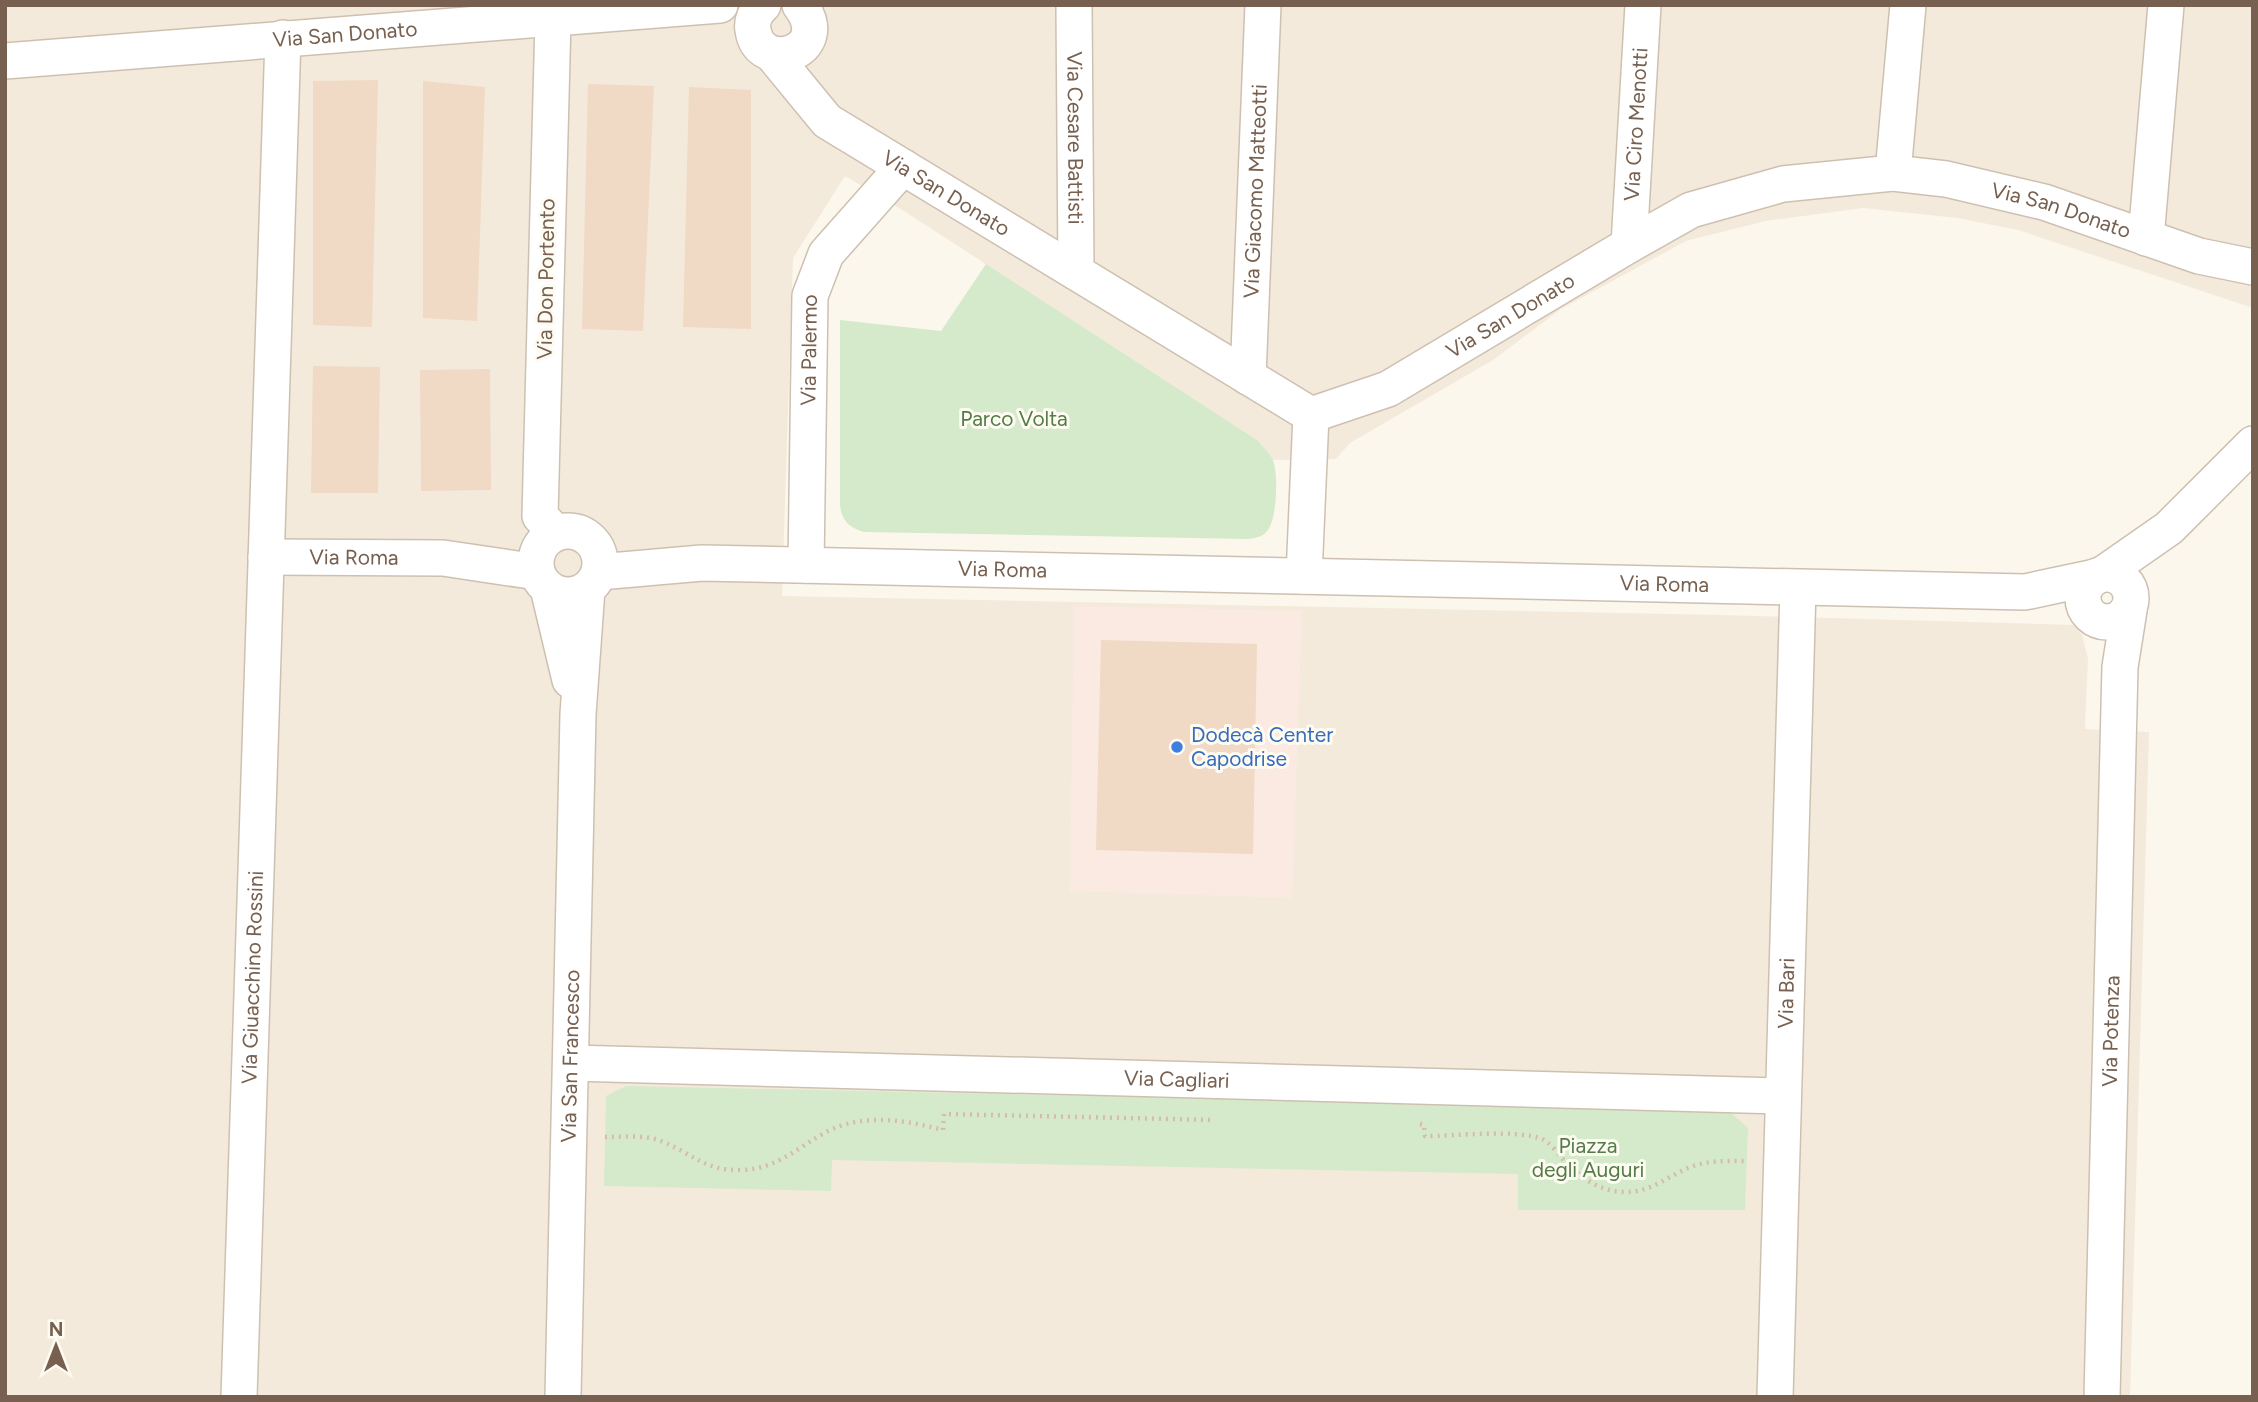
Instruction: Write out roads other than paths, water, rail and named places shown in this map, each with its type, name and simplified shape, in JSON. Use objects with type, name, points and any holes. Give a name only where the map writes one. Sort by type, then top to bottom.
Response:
[{"type":"street","name":"Via Cesare Battisti","points":[[1074,5],[1076,272]]},
{"type":"street","name":"Via Giacomo Matteotti","points":[[1248,377],[1263,5]]},
{"type":"street","name":"Via Ciro Menotti","points":[[1629,245],[1643,5]]},
{"type":"street","points":[[1893,173],[1908,5]]},
{"type":"street","points":[[2146,238],[2166,5]]},
{"type":"street","name":"Via San Donato","points":[[5,61],[704,7],[762,30],[827,121],[1311,415],[1388,389],[1691,210],[1783,184],[1893,173],[1946,179],[2044,202],[2199,256],[2253,267]]},
{"type":"street","points":[[762,30],[781,55],[798,51],[807,40],[805,16]]},
{"type":"street","points":[[805,16],[827,121]]},
{"type":"street","name":"Via Don Portento","points":[[553,20],[540,516],[562,534]]},
{"type":"street","name":"Via Giuacchino Rossini","points":[[239,1397],[284,38]]},
{"type":"street","name":"Via Palermo","points":[[806,565],[810,296],[827,254],[903,167]]},
{"type":"street","points":[[1304,576],[1311,415]]},
{"type":"street","name":"Via Roma","points":[[593,580],[702,563],[2025,592],[2099,575],[2169,528],[2253,444]]},
{"type":"street","name":"Via Roma","points":[[2130,606],[2169,528]]},
{"type":"street","points":[[562,534],[596,546],[601,563],[593,580],[578,594],[557,593],[542,580],[537,552],[562,534]]},
{"type":"street","name":"Via Roma","points":[[266,557],[443,558],[562,534],[702,563]]},
{"type":"street","name":"Via Roma","points":[[443,558],[542,580]]},
{"type":"street","points":[[2111,574],[2129,587],[2130,606],[2124,616],[2109,622],[2092,617],[2085,609],[2083,594],[2085,588],[2099,575],[2111,574]]},
{"type":"street","name":"Via San Francesco","points":[[542,580],[578,714]]},
{"type":"street","name":"Via San Francesco","points":[[563,1397],[578,714],[593,580]]},
{"type":"street","name":"Via Bari","points":[[1775,1397],[1798,588]]},
{"type":"street","name":"Via Roma","points":[[2025,592],[2092,617]]},
{"type":"street","name":"Via Potenza","points":[[2102,1397],[2120,667],[2130,606]]},
{"type":"street","name":"Via Potenza","points":[[2092,617],[2120,667]]},
{"type":"street","name":"Via Cagliari","points":[[570,1063],[1783,1096]]},
{"type":"place","name":"Dodecà Center Capodrise","points":[[1177,747]]},
{"type":"park label","name":"Parco Volta","points":[[1014,419]]},
{"type":"park label","name":"Piazza degli Auguri","points":[[1588,1158]]}]
